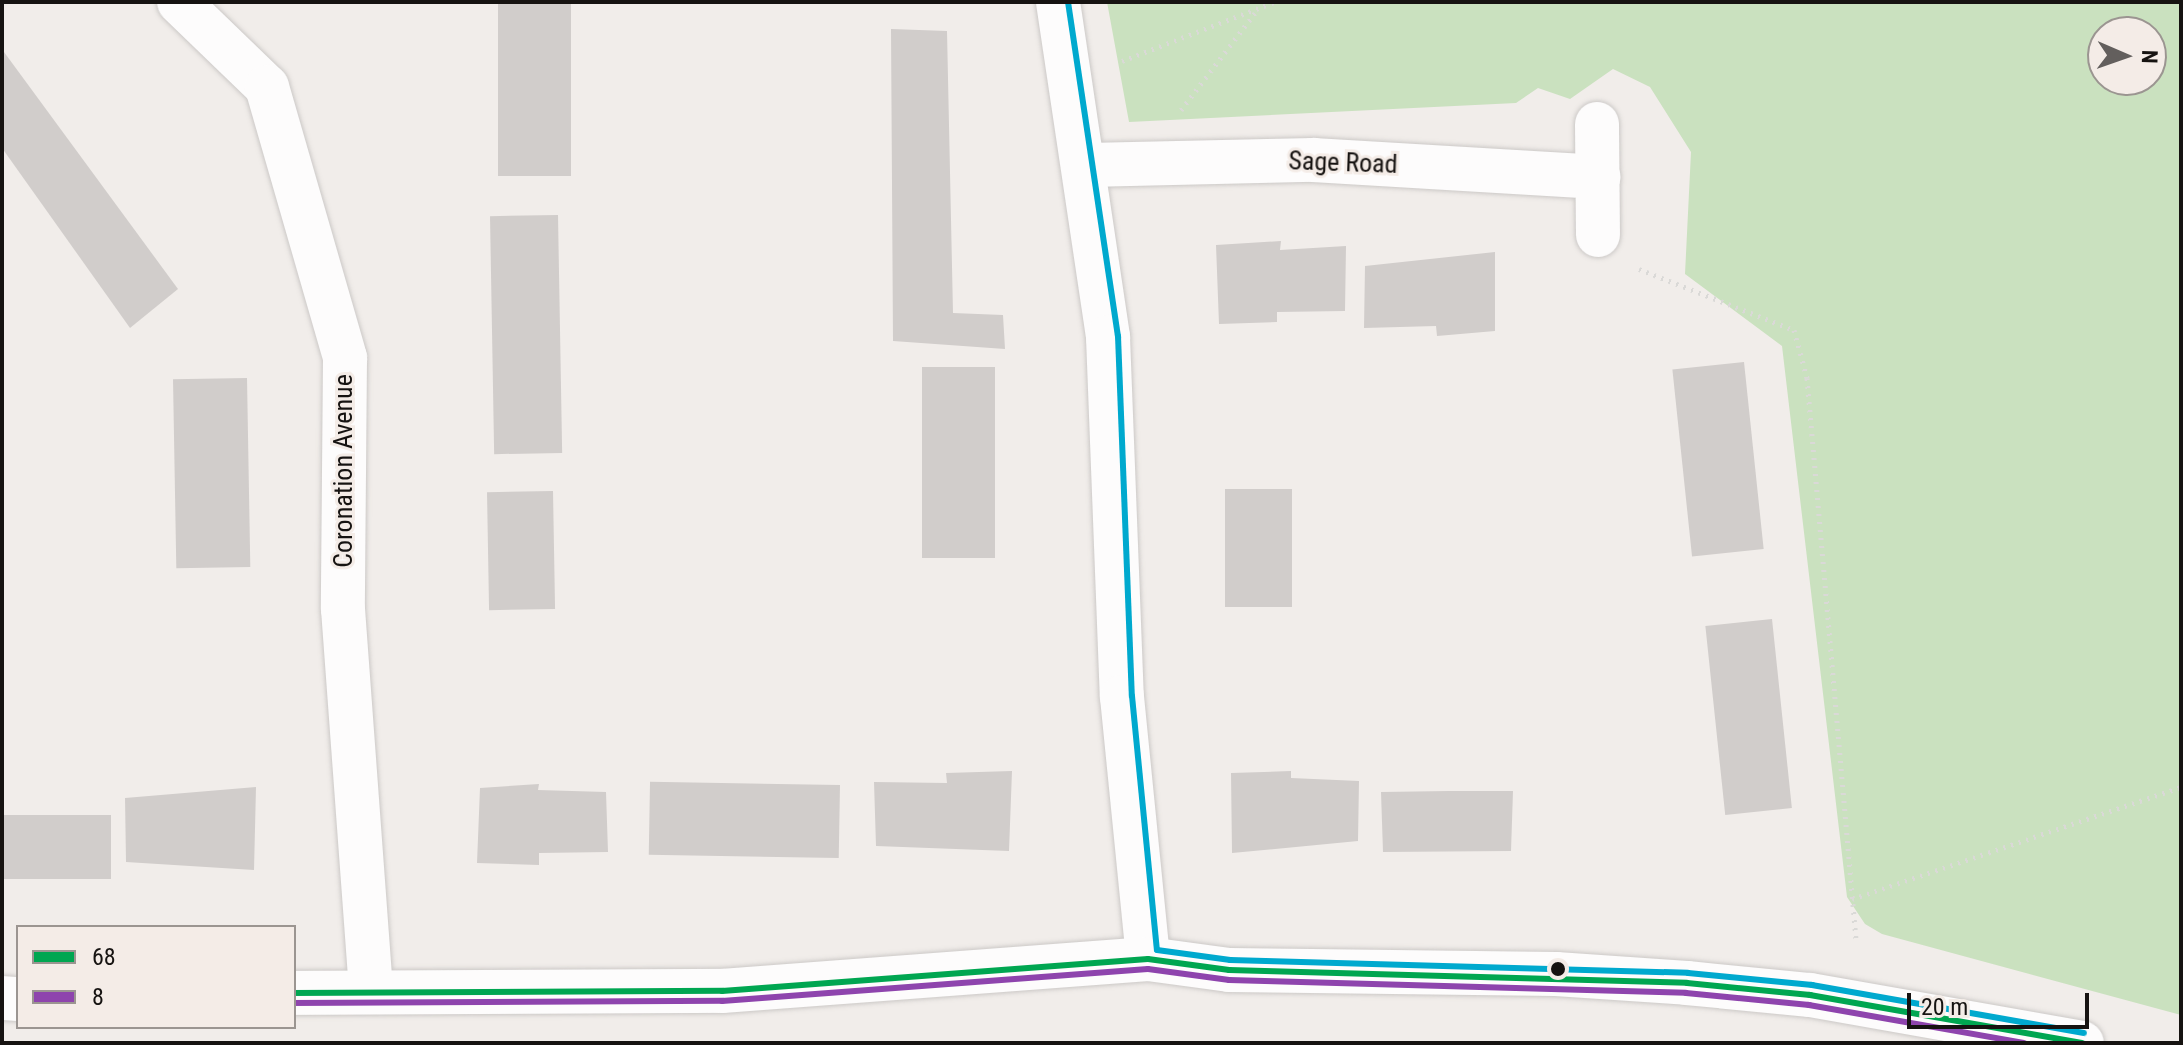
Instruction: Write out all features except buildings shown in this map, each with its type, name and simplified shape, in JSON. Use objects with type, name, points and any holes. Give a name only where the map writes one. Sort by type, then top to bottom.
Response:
[{"type":"street","name":"Coronation Avenue","points":[[179,2],[267,87],[345,358],[343,609],[371,988]]},
{"type":"street","points":[[1058,2],[1087,165],[1108,337],[1122,697],[1148,959]]},
{"type":"street","points":[[1597,124],[1598,235]]},
{"type":"street","name":"Sage Road","points":[[1087,165],[1313,160],[1598,177]]},
{"type":"street","points":[[296,993],[371,988],[722,991],[1148,959],[1229,970],[1556,974],[1687,983],[1810,995],[2082,1043]]},
{"type":"path","points":[[1070,66],[1118,62],[1255,12],[1274,2]]},
{"type":"path","points":[[1141,164],[1255,12]]},
{"type":"path","points":[[1598,235],[1639,268],[1794,330],[1807,378],[1856,939]]},
{"type":"path","points":[[1852,899],[2181,787]]},
{"type":"green space","points":[[1107,2],[2181,2],[2181,1015],[1882,934],[1865,924],[1847,897],[1782,346],[1685,274],[1691,152],[1650,87],[1613,69],[1570,99],[1538,88],[1516,103],[1129,122]]},
{"type":"transit line","points":[[1068,2],[1118,336],[1132,696],[1157,950],[1230,960],[1688,973],[1812,985],[2084,1033]]},
{"type":"transit line","name":"68","points":[[296,993],[722,991],[1148,959],[1229,970],[1687,983],[1810,995],[2082,1043]]},
{"type":"transit line","name":"8","points":[[296,1003],[722,1001],[1148,969],[1229,980],[1686,993],[1809,1005],[2024,1043]]}]
